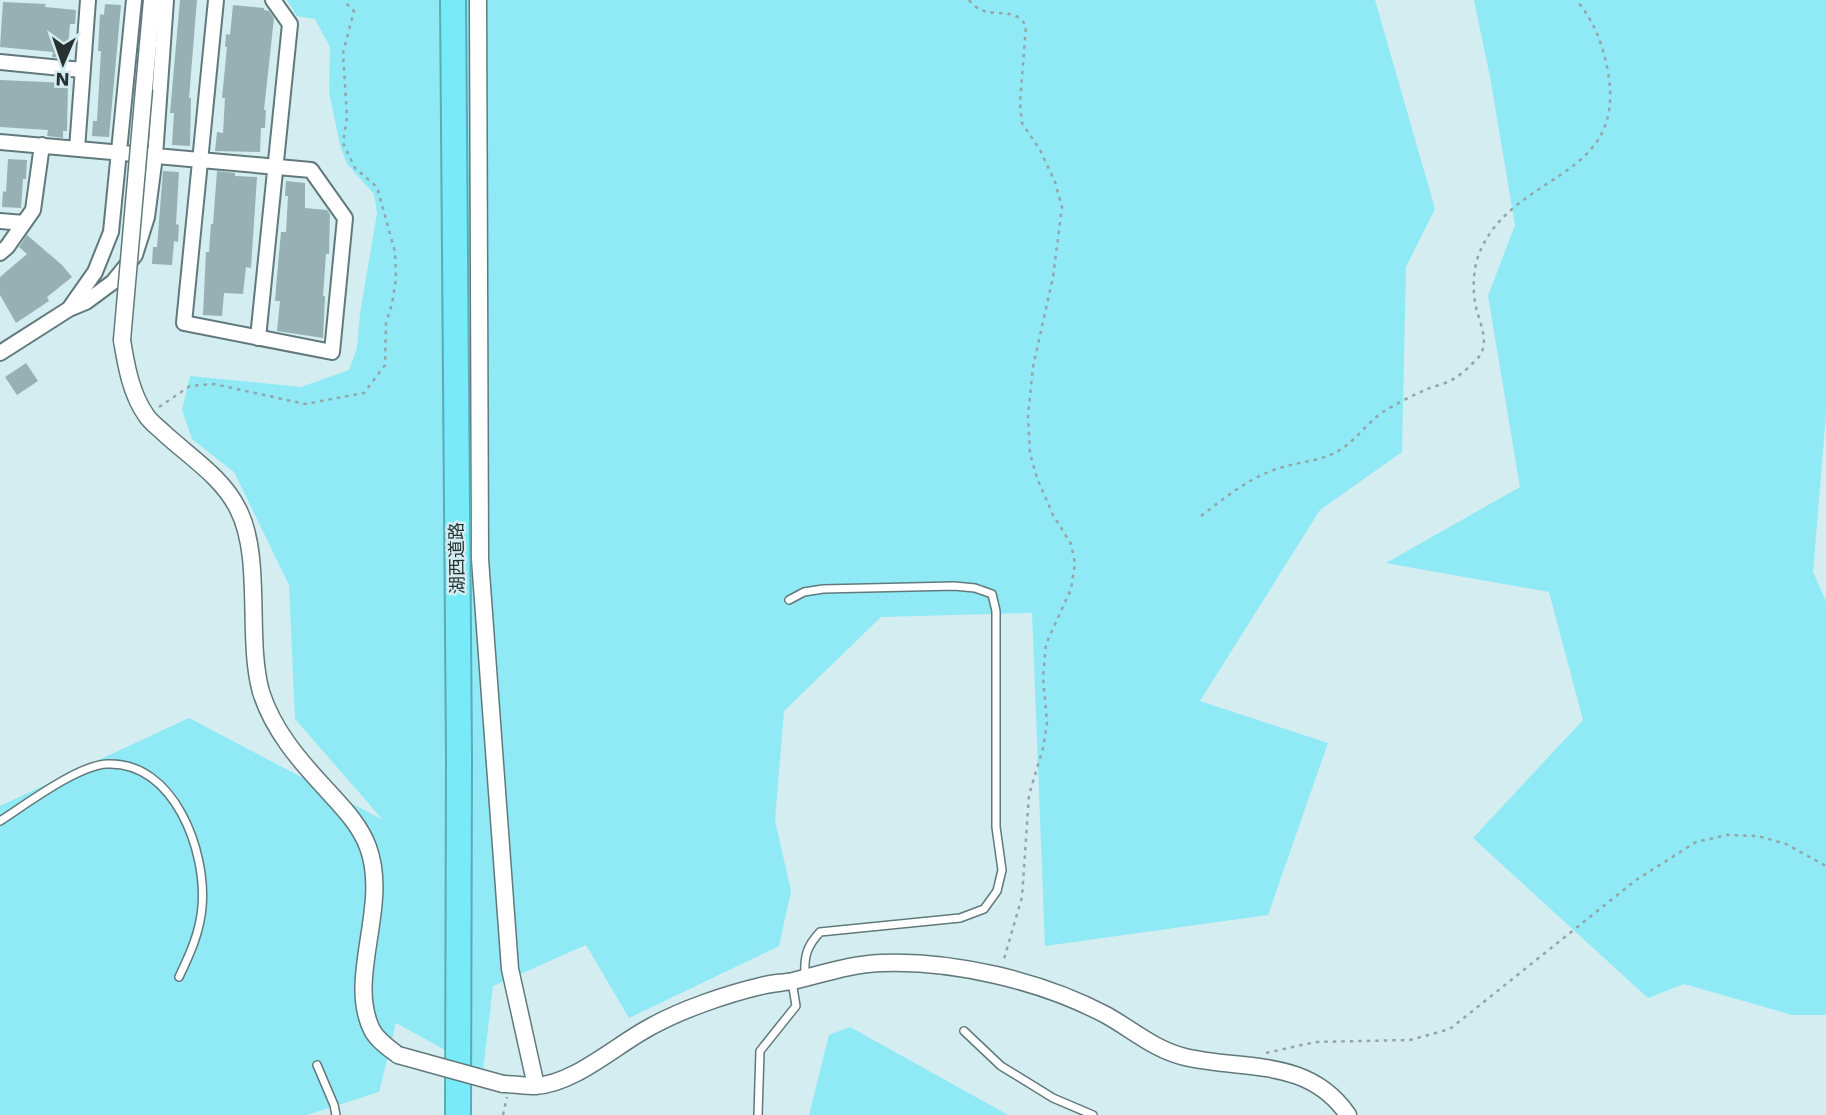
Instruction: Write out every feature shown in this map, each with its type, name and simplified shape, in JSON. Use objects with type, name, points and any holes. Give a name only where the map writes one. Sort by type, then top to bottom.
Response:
[{"type":"highway","name":"湖西道路","points":[[439,0],[443,1115]]},
{"type":"highway","name":"湖西道路","points":[[453,0],[458,1115]]},
{"type":"street","points":[[77,149],[88,0]]},
{"type":"street","points":[[69,309],[94,272],[111,232],[134,0]]},
{"type":"street","points":[[152,0],[122,340],[125,361],[146,416],[210,473],[239,509],[250,552],[256,661],[261,691],[271,717],[287,743],[360,826],[375,875],[363,1007],[373,1032],[398,1055],[503,1084],[536,1086],[559,1081],[652,1025],[707,1003],[761,986],[879,962],[922,963],[981,972],[1067,998],[1106,1015],[1153,1046],[1185,1057],[1276,1069],[1314,1082],[1335,1096],[1348,1115]]},
{"type":"street","points":[[0,354],[69,309],[86,302],[113,282],[135,255],[147,217],[156,156],[166,0]]},
{"type":"street","points":[[0,142],[42,145],[120,153],[201,160],[275,166],[312,170],[345,218],[332,352],[184,323],[201,160],[216,0]]},
{"type":"street","points":[[258,338],[290,24],[273,0]]},
{"type":"street","points":[[478,0],[480,559],[510,969],[536,1086]]},
{"type":"street","points":[[0,62],[82,70]]},
{"type":"street","points":[[0,253],[33,210],[42,145]]},
{"type":"street","points":[[0,221],[24,223]]},
{"type":"lane","points":[[758,1115],[760,1051],[796,1006],[804,955],[820,932],[960,918],[984,909],[997,891],[1002,870],[996,827],[996,611],[992,594],[975,588],[954,586],[823,589],[804,592],[789,600]]},
{"type":"lane","points":[[0,821],[62,782],[104,764],[128,765],[144,771],[165,790],[183,817],[198,849],[202,871],[202,906],[196,939],[179,977]]},
{"type":"lane","points":[[964,1031],[1001,1066],[1053,1098],[1093,1115]]},
{"type":"lane","points":[[317,1065],[336,1115]]},
{"type":"path","points":[[968,0],[983,13],[1012,14],[1026,26],[1020,103],[1022,123],[1045,161],[1055,182],[1062,207],[1053,277],[1032,367],[1028,416],[1030,453],[1037,478],[1053,515],[1071,544],[1075,564],[1071,589],[1046,644],[1043,677],[1047,723],[1043,748],[1029,795],[1022,897],[1003,959]]},
{"type":"path","points":[[1201,516],[1244,483],[1280,467],[1333,454],[1349,444],[1380,414],[1423,391],[1455,378],[1479,358],[1484,338],[1473,280],[1480,251],[1495,225],[1512,207],[1586,157],[1598,142],[1609,113],[1610,84],[1604,48],[1585,11],[1576,0]]},
{"type":"path","points":[[1256,1055],[1315,1042],[1410,1040],[1450,1029],[1636,880],[1696,842],[1727,835],[1758,836],[1786,844],[1826,866]]},
{"type":"shaded area","points":[[287,0],[1375,0],[1435,209],[1406,267],[1402,452],[1320,510],[1200,701],[1328,743],[1268,915],[1045,946],[1032,613],[881,617],[784,711],[775,820],[791,891],[779,946],[629,1018],[586,945],[493,986],[483,1071],[396,1023],[379,1092],[307,1115],[0,1115],[0,806],[189,718],[383,820],[295,719],[289,585],[234,472],[192,439],[182,410],[190,376],[301,387],[349,370],[357,348],[377,213],[374,194],[347,164],[340,145],[329,92],[330,47],[315,19],[297,16]]},
{"type":"shaded area","points":[[1474,0],[1826,0],[1826,414],[1813,572],[1826,601],[1826,1015],[1792,1015],[1684,984],[1648,998],[1473,838],[1583,720],[1549,592],[1386,563],[1520,487],[1488,296],[1515,225]]},
{"type":"shaded area","points":[[850,1027],[1008,1115],[809,1115],[829,1035]]},
{"type":"building","points":[[180,0],[197,0],[189,98],[190,146],[172,145],[174,113],[170,113]]},
{"type":"building","points":[[3,2],[46,4],[45,7],[76,10],[75,24],[70,24],[67,58],[52,57],[53,52],[0,47]]},
{"type":"building","points":[[105,4],[121,5],[109,137],[92,136],[93,121],[97,121],[100,14],[104,15]]},
{"type":"building","points":[[233,5],[264,8],[274,18],[264,110],[265,128],[261,128],[260,152],[215,151],[217,132],[223,133],[226,34],[230,35]]},
{"type":"building","points":[[0,80],[68,83],[67,131],[63,131],[63,138],[47,136],[48,130],[0,127]]},
{"type":"building","points":[[8,159],[27,160],[21,208],[2,207],[3,191],[6,192]]},
{"type":"building","points":[[163,171],[179,172],[176,224],[179,225],[178,242],[174,241],[172,265],[152,264],[153,247],[157,247]]},
{"type":"building","points":[[217,171],[235,173],[235,176],[257,177],[251,268],[246,267],[243,294],[224,293],[222,316],[203,315],[206,252],[209,252],[213,224]]},
{"type":"building","points":[[286,181],[305,183],[305,208],[327,210],[330,214],[329,254],[326,254],[323,296],[323,338],[277,331],[280,301],[275,301],[281,232],[286,232]]},
{"type":"building","points":[[27,235],[72,277],[47,297],[49,301],[16,323],[0,295],[0,277],[27,254],[19,247]]},
{"type":"building","points":[[26,363],[38,381],[17,395],[5,377]]}]
